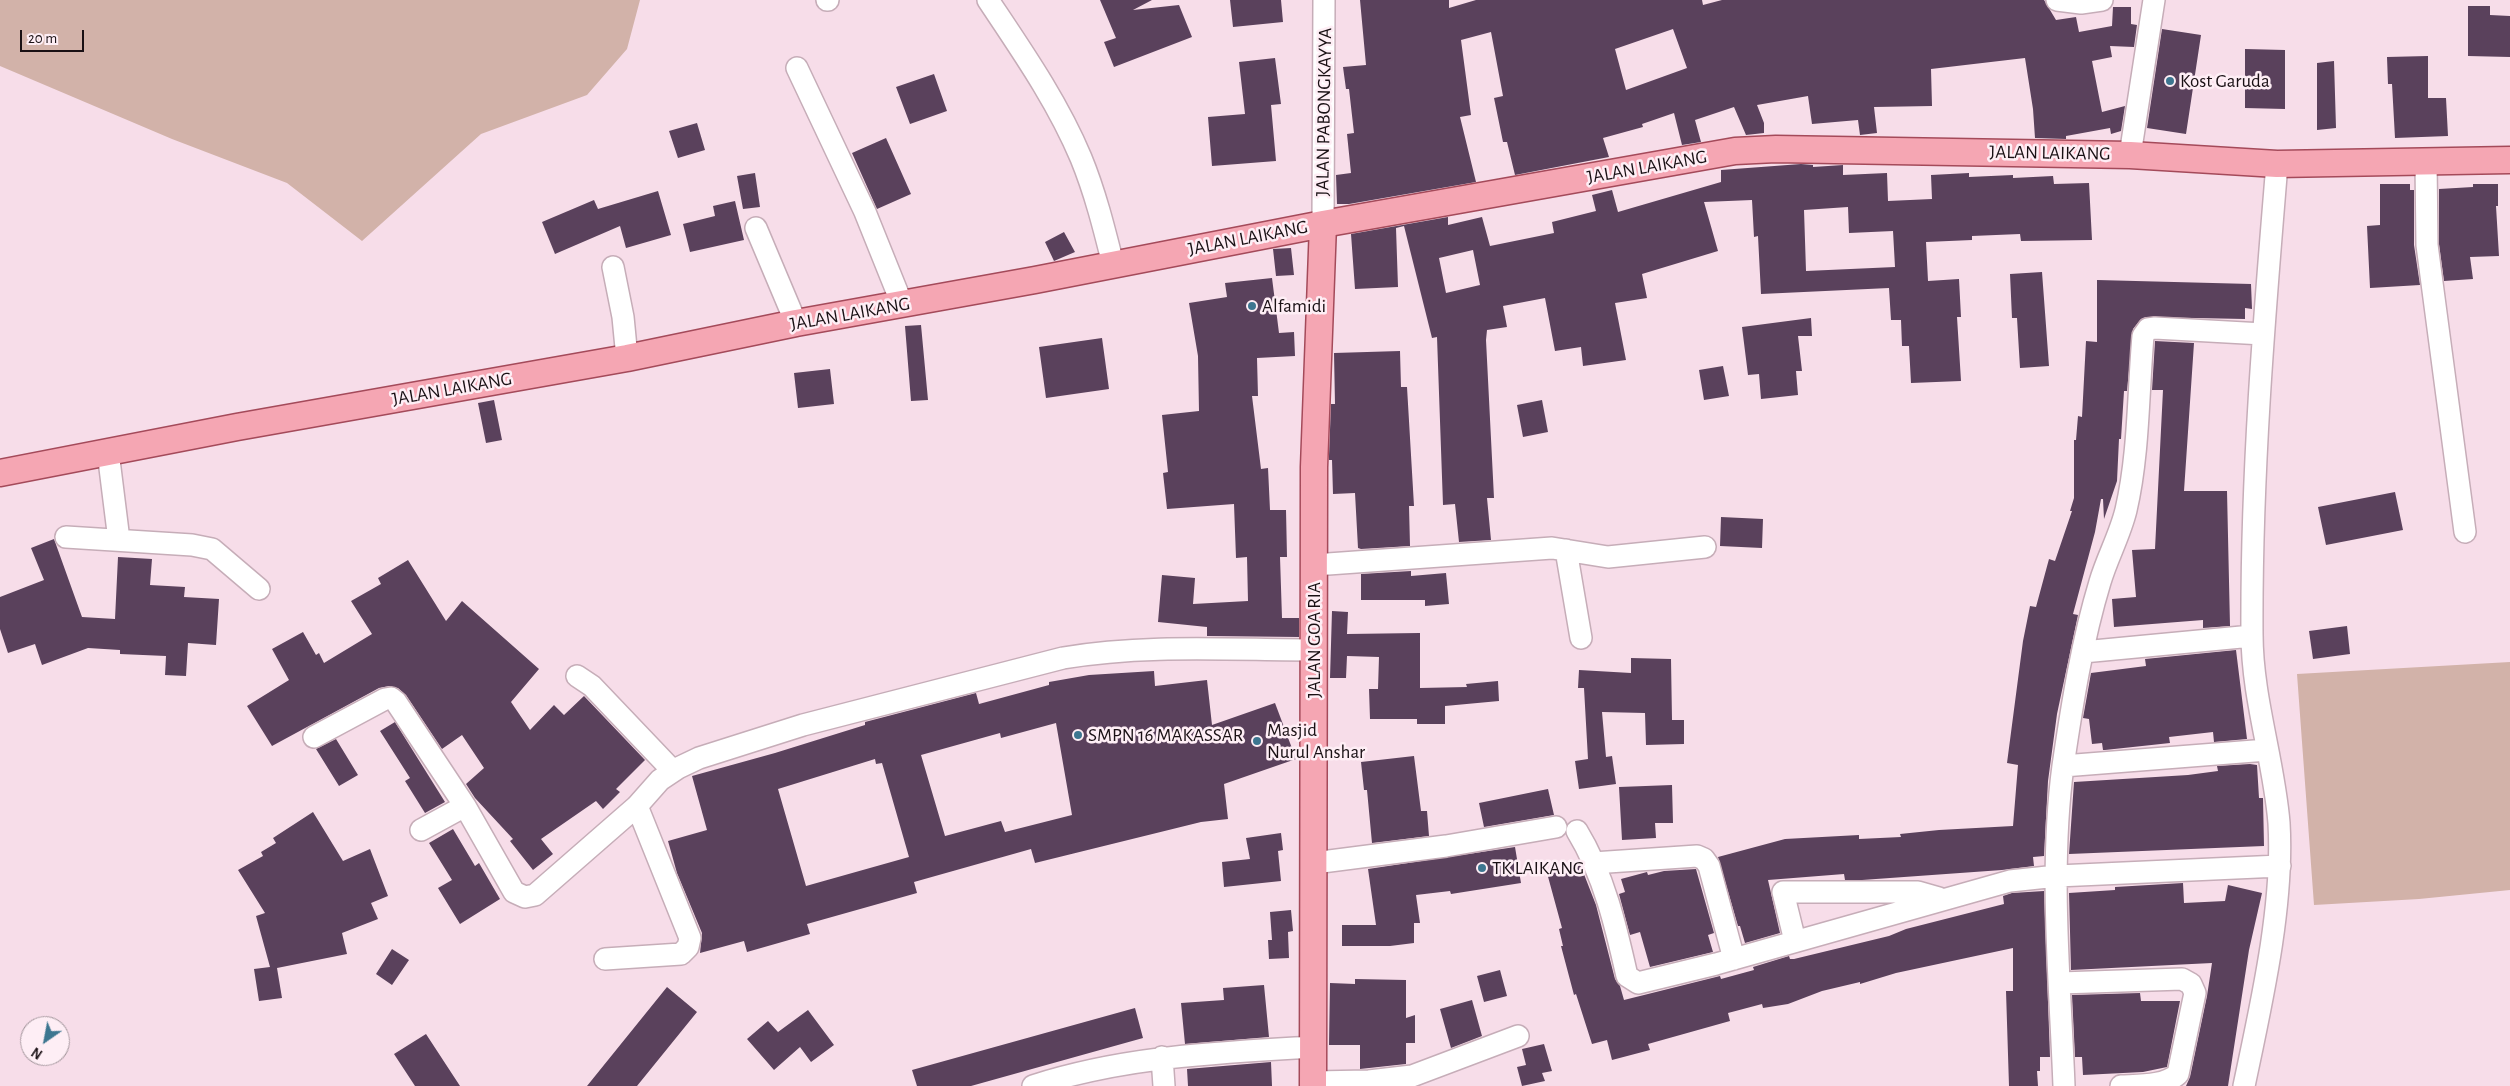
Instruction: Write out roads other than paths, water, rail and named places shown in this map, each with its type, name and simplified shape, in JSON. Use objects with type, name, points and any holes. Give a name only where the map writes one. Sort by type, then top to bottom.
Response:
[{"type":"main road","name":"JALAN LAIKANG","points":[[0,473],[266,422],[627,358],[1323,224],[1736,151],[1776,149],[2130,155],[2277,164],[2510,160]]},
{"type":"main road","name":"JALAN GOA RIA","points":[[1313,1084],[1314,468],[1323,224]]},
{"type":"street","points":[[988,0],[1044,86],[1072,138],[1097,201],[1113,264]]},
{"type":"street","name":"JALAN PABONGKAYYA","points":[[1323,224],[1324,0]]},
{"type":"street","points":[[2057,0],[2081,3],[2102,0]]},
{"type":"street","points":[[2130,155],[2154,0]]},
{"type":"street","points":[[797,68],[865,212],[902,304]]},
{"type":"street","points":[[2426,162],[2428,245],[2465,532]]},
{"type":"street","points":[[2244,1086],[2269,957],[2280,866],[2273,774],[2267,750],[2255,675],[2252,636],[2254,484],[2263,334],[2277,164]]},
{"type":"street","points":[[756,228],[796,324]]},
{"type":"street","points":[[613,267],[627,358]]},
{"type":"street","points":[[2064,1086],[2057,876],[2058,818],[2063,766],[2083,652],[2100,582],[2121,529],[2129,495],[2143,336],[2148,330],[2155,328],[2263,334]]},
{"type":"street","points":[[108,452],[119,540]]},
{"type":"street","points":[[66,537],[192,545],[212,550],[260,589]]},
{"type":"street","points":[[1314,565],[1552,548],[1608,557],[1705,547]]},
{"type":"street","points":[[1566,550],[1581,638]]},
{"type":"street","points":[[2083,652],[2252,636]]},
{"type":"street","points":[[314,737],[385,699],[391,698],[396,702],[465,806],[514,892],[525,897],[535,895],[636,806],[660,780],[673,771],[699,758],[803,725],[1064,658],[1129,651],[1314,650]]},
{"type":"street","points":[[577,676],[596,691],[673,771]]},
{"type":"street","points":[[2063,766],[2267,750]]},
{"type":"street","points":[[421,830],[465,806]]},
{"type":"street","points":[[605,959],[680,954],[688,947],[690,938],[636,806]]},
{"type":"street","points":[[1314,863],[1446,846],[1556,827]]},
{"type":"street","points":[[1577,831],[1593,863],[1617,927],[1628,976],[1632,981],[1638,983],[1734,959],[2010,881],[2057,876],[2280,866]]},
{"type":"street","points":[[1593,863],[1697,856],[1704,859],[1709,866],[1734,959]]},
{"type":"street","points":[[1795,941],[1783,892],[1918,892],[1942,899]]},
{"type":"street","points":[[2060,983],[2182,979],[2192,984],[2195,993],[2178,1074],[2172,1081],[2164,1085],[2121,1086]]},
{"type":"street","points":[[1313,1084],[1412,1076],[1518,1036]]},
{"type":"street","points":[[1033,1086],[1162,1057],[1313,1047]]},
{"type":"street","points":[[1162,1057],[1164,1086]]},
{"type":"place","name":"Kost Garuda","points":[[2170,81]]},
{"type":"place","name":"Alfamidi","points":[[1252,306]]},
{"type":"place","name":"SMPN 16 MAKASSAR","points":[[1078,735]]},
{"type":"place","name":"Masjid Nurul Anshar","points":[[1257,741]]},
{"type":"place","name":"TK LAIKANG","points":[[1482,868]]}]
